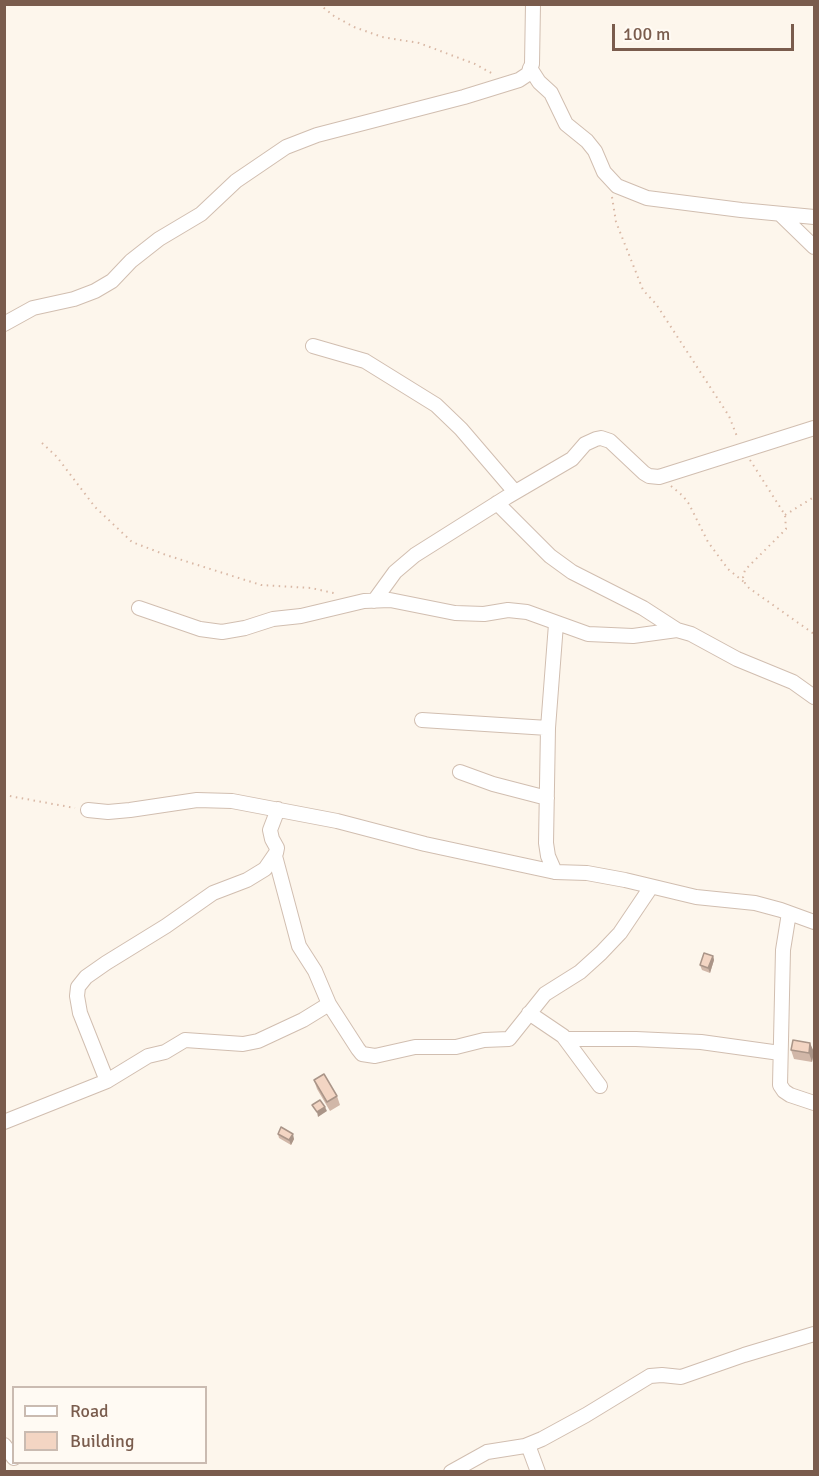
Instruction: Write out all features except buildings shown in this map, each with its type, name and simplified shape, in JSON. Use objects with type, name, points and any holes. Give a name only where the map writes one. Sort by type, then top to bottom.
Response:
[{"type":"street","points":[[4,324],[33,308],[74,299],[95,291],[112,280],[131,261],[159,240],[201,214],[236,181],[286,147],[317,135],[464,98],[506,85],[528,74],[533,50],[533,4]]},
{"type":"street","points":[[530,68],[554,99],[566,124],[595,150],[604,172],[612,181],[629,192],[646,198],[814,217]]},
{"type":"street","points":[[780,214],[814,247]]},
{"type":"street","points":[[313,346],[365,361],[436,405],[461,429],[515,492]]},
{"type":"street","points":[[374,601],[395,572],[415,555],[572,459],[585,444],[601,438],[610,441],[622,449],[644,473],[659,477],[814,428]]},
{"type":"street","points":[[497,503],[550,556],[572,572],[643,608],[677,630],[691,634],[737,659],[793,682],[814,697]]},
{"type":"street","points":[[139,608],[200,629],[222,632],[245,628],[273,619],[302,616],[364,601],[390,600],[464,614],[484,614],[496,611],[527,612],[588,634],[633,636],[677,630]]},
{"type":"street","points":[[555,872],[548,856],[546,843],[548,728],[556,624]]},
{"type":"street","points":[[422,720],[548,728]]},
{"type":"street","points":[[460,772],[493,784],[548,798]]},
{"type":"street","points":[[88,810],[108,812],[197,800],[232,801],[337,820],[425,844],[555,872],[587,873],[696,897],[755,903],[814,922]]},
{"type":"street","points":[[107,1081],[80,1013],[78,987],[86,977],[106,963],[166,927],[213,893],[247,880],[264,869],[275,856],[277,848],[270,830],[278,809]]},
{"type":"street","points":[[275,856],[299,946],[315,971],[329,1004],[358,1049],[362,1054],[375,1056],[415,1047],[456,1047],[484,1040],[509,1040],[545,994],[580,972],[602,953],[620,933],[651,887]]},
{"type":"street","points":[[789,913],[783,950],[780,1085],[790,1095],[814,1103]]},
{"type":"street","points":[[4,1122],[107,1081],[148,1056],[165,1052],[185,1040],[243,1044],[258,1041],[303,1020],[329,1004]]},
{"type":"street","points":[[529,1013],[566,1039],[600,1086]]},
{"type":"street","points":[[566,1039],[701,1042],[780,1053]]},
{"type":"street","points":[[451,1472],[488,1452],[528,1445],[586,1416],[650,1376],[681,1377],[752,1352],[814,1334]]},
{"type":"street","points":[[528,1445],[538,1472]]},
{"type":"path","points":[[319,4],[354,27],[382,37],[419,43],[475,64],[506,85]]},
{"type":"path","points":[[612,181],[613,210],[616,222],[643,290],[656,304],[729,416],[743,450],[784,515],[786,529],[745,570],[743,577],[745,583]]},
{"type":"path","points":[[42,443],[57,457],[95,507],[132,542],[261,585],[311,588],[339,594]]},
{"type":"path","points":[[659,477],[683,496],[703,529],[708,542],[728,569],[749,588],[814,634]]},
{"type":"path","points":[[784,515],[814,498]]},
{"type":"path","points":[[4,795],[88,810]]}]
